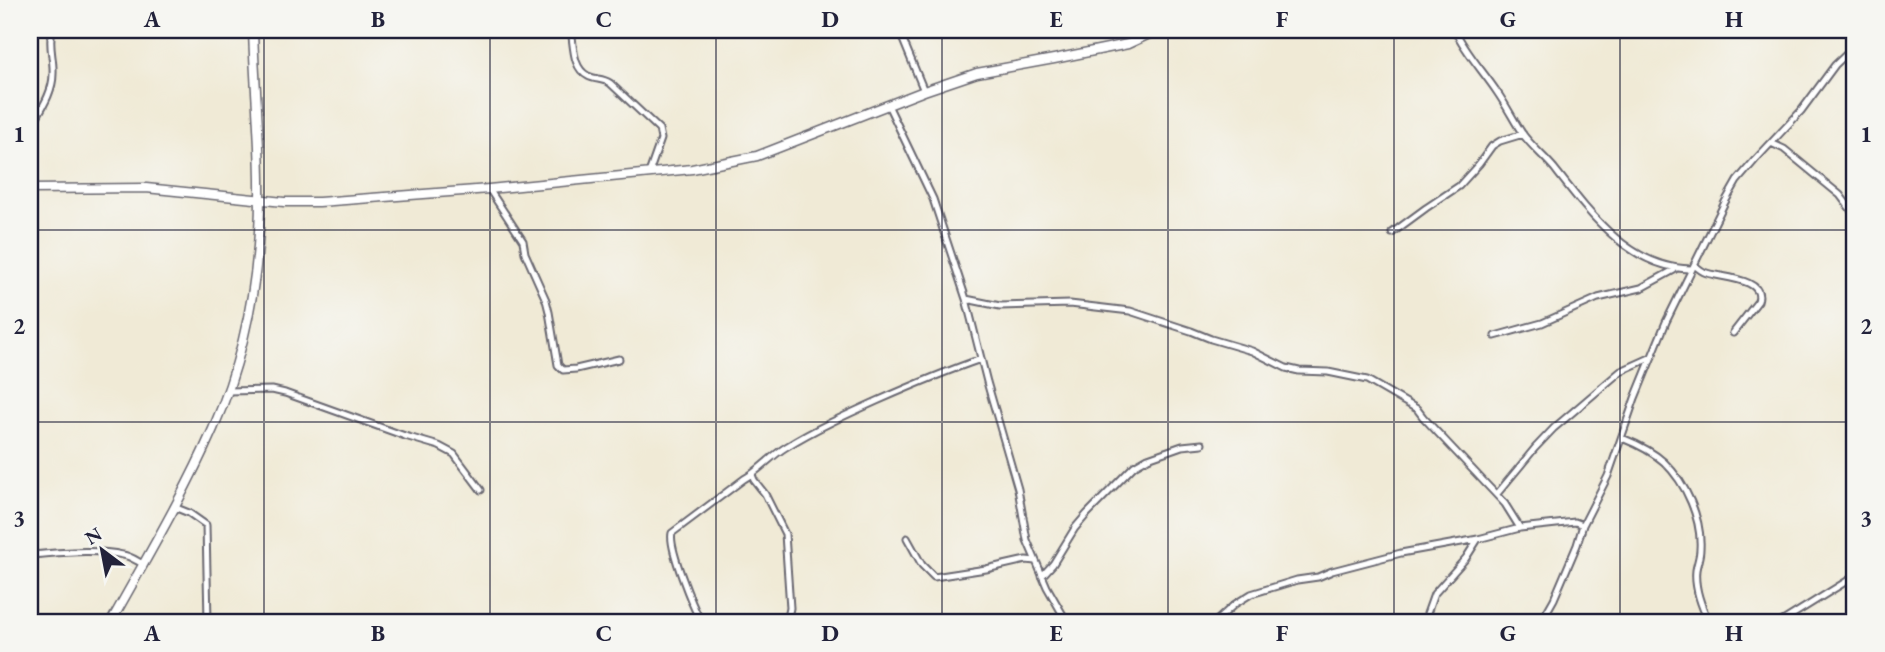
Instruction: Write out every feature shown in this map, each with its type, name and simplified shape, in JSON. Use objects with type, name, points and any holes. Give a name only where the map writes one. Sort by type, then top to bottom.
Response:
[{"type":"street","points":[[30,129],[48,97],[52,84],[52,30]]},
{"type":"street","points":[[111,622],[174,507],[213,428],[247,323],[261,199],[253,30]]},
{"type":"street","points":[[571,30],[579,69],[591,78],[605,79],[659,129],[660,139],[649,173]]},
{"type":"street","points":[[900,30],[924,90]]},
{"type":"street","points":[[30,189],[146,188],[284,202],[318,202],[692,169],[757,156],[924,90],[977,73],[1128,44],[1158,30]]},
{"type":"street","points":[[1455,30],[1460,42],[1497,92],[1523,134],[1584,207],[1610,234],[1629,248],[1651,261],[1676,269]]},
{"type":"street","points":[[1541,622],[1554,599],[1583,526],[1608,476],[1666,321],[1737,181],[1801,111],[1835,65],[1855,46]]},
{"type":"street","points":[[888,105],[933,199],[966,299],[1018,489],[1027,540],[1042,576],[1067,622]]},
{"type":"street","points":[[1392,233],[1459,186],[1492,146],[1523,134]]},
{"type":"street","points":[[1771,143],[1784,149],[1840,195],[1855,215]]},
{"type":"street","points":[[489,189],[523,241],[524,253],[549,312],[558,365],[563,370],[576,369],[620,359]]},
{"type":"street","points":[[1495,336],[1542,323],[1598,298],[1642,288],[1676,269],[1692,267],[1737,279],[1759,291],[1758,301],[1733,333]]},
{"type":"street","points":[[966,299],[1009,306],[1070,304],[1120,309],[1252,351],[1286,368],[1328,372],[1367,380],[1417,409],[1511,511],[1520,528]]},
{"type":"street","points":[[1497,495],[1554,428],[1621,371],[1653,357]]},
{"type":"street","points":[[701,622],[671,545],[672,533],[752,475],[783,448],[841,417],[981,359]]},
{"type":"street","points":[[227,391],[272,390],[285,393],[439,446],[454,454],[481,490]]},
{"type":"street","points":[[1622,438],[1648,450],[1667,464],[1689,500],[1699,527],[1697,589],[1709,622]]},
{"type":"street","points":[[1042,576],[1053,564],[1075,528],[1134,466],[1182,446],[1202,444]]},
{"type":"street","points":[[752,475],[785,534],[790,608],[787,622]]},
{"type":"street","points":[[174,507],[189,513],[206,525],[208,622]]},
{"type":"street","points":[[1215,622],[1251,594],[1297,580],[1520,528],[1575,522],[1583,526]]},
{"type":"street","points":[[907,538],[922,565],[934,577],[1035,561]]},
{"type":"street","points":[[1424,622],[1434,594],[1466,558],[1478,539]]},
{"type":"street","points":[[30,555],[101,553],[124,555],[143,564]]},
{"type":"street","points":[[1782,622],[1855,576]]}]
